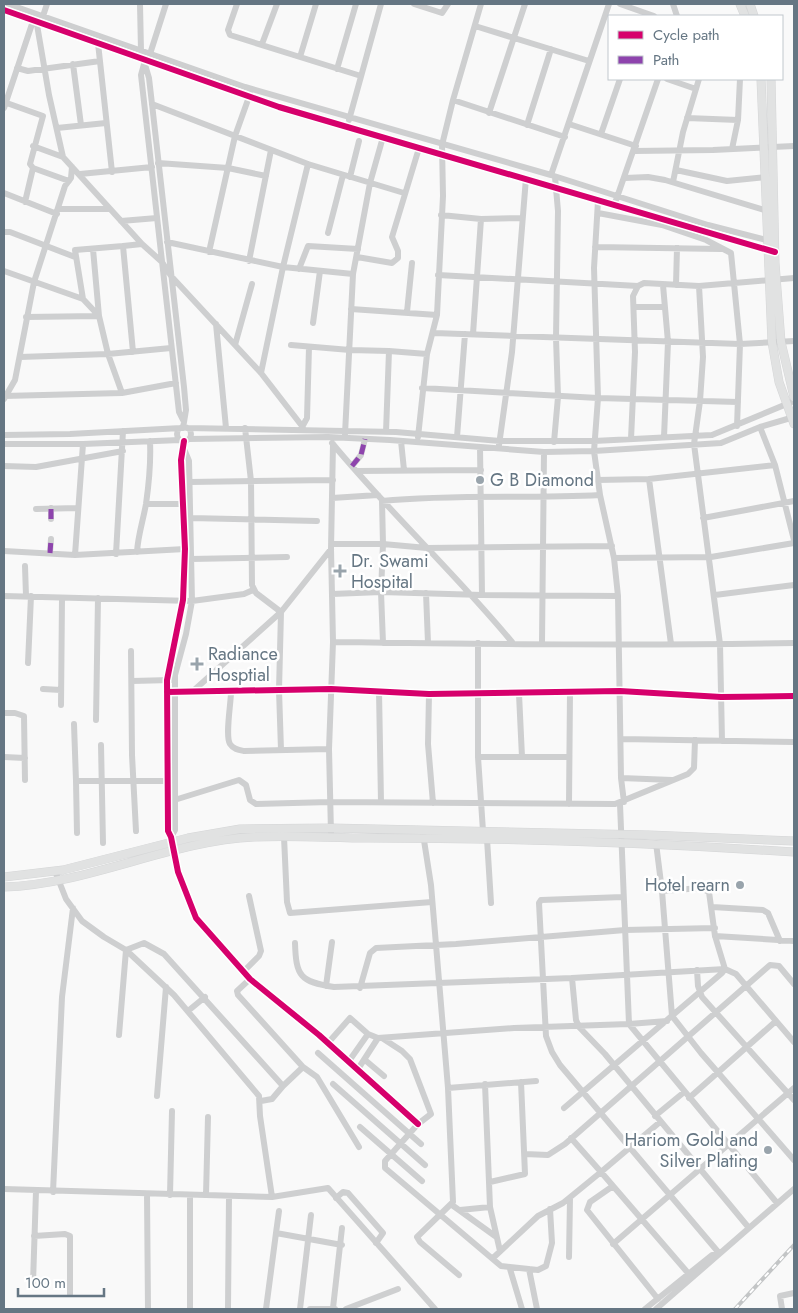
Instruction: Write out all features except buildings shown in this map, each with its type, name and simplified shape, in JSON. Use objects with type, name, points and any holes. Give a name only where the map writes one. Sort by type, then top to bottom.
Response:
[{"type":"main road","points":[[761,80],[779,382],[792,401],[794,420]]},
{"type":"main road","points":[[771,80],[773,147],[771,241]]},
{"type":"main road","points":[[4,887],[63,880],[172,839],[240,829],[331,828],[487,839],[620,838],[794,841]]},
{"type":"main road","points":[[4,877],[104,866],[173,852],[209,842],[254,837],[332,837],[483,831],[620,838],[656,843],[794,852]]},
{"type":"street","points":[[8,4],[253,89],[553,176],[708,225],[771,241]]},
{"type":"street","points":[[43,16],[47,4]]},
{"type":"street","points":[[140,4],[141,51],[152,104],[157,218],[171,348],[179,412],[184,428],[191,433],[184,440],[181,460],[184,600],[167,680],[171,692],[171,801]]},
{"type":"street","points":[[150,54],[166,4]]},
{"type":"street","points":[[237,4],[228,30],[230,35],[361,76]]},
{"type":"street","points":[[262,44],[277,4]]},
{"type":"street","points":[[300,57],[316,4]]},
{"type":"street","points":[[338,69],[356,4]]},
{"type":"street","points":[[347,126],[381,4]]},
{"type":"street","points":[[414,4],[442,13],[448,4]]},
{"type":"street","points":[[418,443],[422,388],[427,354],[438,315],[438,275],[443,196],[442,145],[481,4]]},
{"type":"street","points":[[489,113],[525,4]]},
{"type":"street","points":[[554,442],[558,396],[556,338],[558,282],[556,188],[553,176],[564,137],[609,4]]},
{"type":"street","points":[[620,4],[651,15]]},
{"type":"street","points":[[4,10],[143,61],[249,96],[383,138],[772,251]]},
{"type":"street","points":[[25,202],[33,168],[30,160],[43,116],[4,104],[35,22],[36,13]]},
{"type":"street","points":[[35,22],[56,128],[64,157],[142,244],[162,262],[171,276],[261,373],[301,428]]},
{"type":"street","points":[[475,26],[589,61]]},
{"type":"street","points":[[601,28],[608,30]]},
{"type":"street","points":[[98,43],[112,172]]},
{"type":"street","points":[[527,125],[551,49]]},
{"type":"street","points":[[17,68],[28,71],[100,61]]},
{"type":"street","points":[[143,61],[141,76],[167,242],[184,388],[186,410],[183,420]]},
{"type":"street","points":[[73,64],[81,126]]},
{"type":"street","points":[[601,134],[620,80]]},
{"type":"street","points":[[614,206],[658,80]]},
{"type":"street","points":[[670,80],[696,88]]},
{"type":"street","points":[[673,182],[687,118],[699,80]]},
{"type":"street","points":[[732,149],[738,120],[740,80]]},
{"type":"street","points":[[209,252],[235,136],[253,89]]},
{"type":"street","points":[[453,100],[564,137]]},
{"type":"street","points":[[152,104],[308,164],[404,193]]},
{"type":"street","points":[[687,118],[738,120]]},
{"type":"street","points":[[56,128],[106,123]]},
{"type":"street","points":[[569,124],[601,134],[635,148],[680,150],[794,146]]},
{"type":"street","points":[[345,434],[353,274],[370,183],[383,138]]},
{"type":"street","points":[[328,233],[359,141]]},
{"type":"street","points":[[34,146],[64,157]]},
{"type":"street","points":[[357,257],[386,263],[395,262],[398,251],[392,237],[404,193],[420,148]]},
{"type":"street","points":[[249,261],[271,150]]},
{"type":"street","points":[[261,373],[283,267],[308,164]]},
{"type":"street","points":[[80,174],[112,172],[155,165],[228,168],[266,176]]},
{"type":"street","points":[[4,397],[14,385],[34,282],[65,186],[69,181],[72,167]]},
{"type":"street","points":[[33,168],[69,181]]},
{"type":"street","points":[[676,170],[727,182],[767,177]]},
{"type":"street","points":[[625,178],[648,177],[673,182],[768,211]]},
{"type":"street","points":[[499,449],[513,337],[526,178]]},
{"type":"street","points":[[4,193],[25,202],[58,212],[110,209]]},
{"type":"street","points":[[598,201],[594,282],[598,398],[594,452],[597,480],[612,546],[618,596],[622,803],[620,838],[629,1024],[684,1093],[777,1203]]},
{"type":"street","points":[[598,213],[662,225],[706,240],[733,256],[740,344],[737,426]]},
{"type":"street","points":[[441,216],[481,219],[522,218]]},
{"type":"street","points":[[121,221],[157,218]]},
{"type":"street","points":[[473,334],[481,219]]},
{"type":"street","points":[[4,232],[10,232],[75,257]]},
{"type":"street","points":[[167,242],[283,267],[353,274]]},
{"type":"street","points":[[83,299],[75,257],[77,249],[142,244]]},
{"type":"street","points":[[124,246],[132,352]]},
{"type":"street","points":[[299,269],[308,246],[358,249]]},
{"type":"street","points":[[595,247],[722,249]]},
{"type":"street","points":[[676,285],[677,248]]},
{"type":"street","points":[[93,249],[99,316],[108,354],[122,393]]},
{"type":"street","points":[[407,312],[412,263]]},
{"type":"street","points":[[4,271],[83,299],[99,316]]},
{"type":"street","points":[[313,323],[320,271]]},
{"type":"street","points":[[438,275],[558,282],[594,282],[638,286]]},
{"type":"street","points":[[631,439],[635,342],[634,290],[638,286],[644,283],[699,286],[794,278]]},
{"type":"street","points":[[235,345],[252,284]]},
{"type":"street","points":[[663,284],[668,342],[664,437]]},
{"type":"street","points":[[699,286],[703,342],[700,401],[694,444],[703,518],[711,557],[720,644],[722,741]]},
{"type":"street","points":[[634,307],[664,308]]},
{"type":"street","points":[[351,309],[438,315]]},
{"type":"street","points":[[26,317],[99,316]]},
{"type":"street","points":[[216,324],[226,428]]},
{"type":"street","points":[[434,333],[635,342],[740,344],[794,341]]},
{"type":"street","points":[[457,437],[465,334]]},
{"type":"street","points":[[291,345],[310,348],[427,354]]},
{"type":"street","points":[[20,358],[108,354],[171,348]]},
{"type":"street","points":[[296,437],[307,418],[310,348]]},
{"type":"street","points":[[386,432],[389,351]]},
{"type":"street","points":[[4,397],[122,393],[176,384]]},
{"type":"street","points":[[422,388],[632,400],[738,402]]},
{"type":"street","points":[[4,444],[83,444],[328,437],[345,434],[386,432],[418,433],[500,441],[554,442],[631,439],[718,433],[792,401]]},
{"type":"street","points":[[4,435],[184,428],[301,428],[322,430],[365,439],[544,452],[594,452],[721,443],[760,427],[794,420]]},
{"type":"street","points":[[614,558],[711,557],[794,542],[775,466],[760,427]]},
{"type":"street","points":[[184,428],[177,433],[184,440]]},
{"type":"street","points":[[245,428],[251,481],[250,557],[253,590],[281,612]]},
{"type":"street","points":[[322,430],[380,498],[473,595],[512,642]]},
{"type":"street","points":[[116,554],[123,431]]},
{"type":"street","points":[[355,469],[365,439]]},
{"type":"street","points":[[138,552],[139,530],[146,504],[151,465],[150,441]]},
{"type":"street","points":[[401,441],[404,470]]},
{"type":"street","points":[[75,555],[83,444]]},
{"type":"street","points":[[332,837],[329,749],[333,642],[331,546],[333,444]]},
{"type":"street","points":[[480,447],[482,595]]},
{"type":"street","points":[[184,450],[189,458],[192,601],[190,618],[171,692],[168,781],[175,830],[172,839],[173,852],[192,913],[250,979],[349,1061],[418,1124]]},
{"type":"street","points":[[4,466],[26,468],[123,451]]},
{"type":"street","points":[[542,643],[544,452]]},
{"type":"street","points":[[597,480],[649,479],[775,466]]},
{"type":"street","points":[[355,469],[481,470]]},
{"type":"street","points":[[649,479],[672,644]]},
{"type":"street","points":[[190,482],[333,480]]},
{"type":"street","points":[[332,498],[543,498],[600,495]]},
{"type":"street","points":[[380,498],[383,544],[381,592],[384,642]]},
{"type":"street","points":[[703,518],[794,501]]},
{"type":"street","points":[[146,504],[183,504]]},
{"type":"street","points":[[51,508],[51,519]]},
{"type":"street","points":[[36,509],[78,508]]},
{"type":"street","points":[[190,518],[317,520]]},
{"type":"street","points":[[50,554],[51,539]]},
{"type":"street","points":[[331,546],[383,544],[427,548],[481,548],[612,546]]},
{"type":"street","points":[[192,692],[281,612],[331,546]]},
{"type":"street","points":[[4,551],[75,555],[184,549]]},
{"type":"street","points":[[191,559],[287,557]]},
{"type":"street","points":[[25,566],[28,596],[28,663]]},
{"type":"street","points":[[715,595],[794,585]]},
{"type":"street","points":[[4,596],[192,601],[244,594],[253,590]]},
{"type":"street","points":[[332,594],[426,592],[473,595],[618,596]]},
{"type":"street","points":[[426,592],[428,643]]},
{"type":"street","points":[[61,705],[62,598]]},
{"type":"street","points":[[96,720],[98,598]]},
{"type":"street","points":[[281,612],[279,690],[281,750]]},
{"type":"street","points":[[333,642],[512,642],[620,645],[794,643]]},
{"type":"street","points":[[478,643],[480,694],[478,757],[483,831]]},
{"type":"street","points":[[131,650],[133,781],[136,831]]},
{"type":"street","points":[[132,681],[174,680]]},
{"type":"street","points":[[43,689],[61,690]]},
{"type":"street","points":[[171,692],[331,689],[429,694],[620,691],[721,697],[794,696]]},
{"type":"street","points":[[379,691],[381,802]]},
{"type":"street","points":[[231,692],[230,744],[236,749],[244,752],[329,749]]},
{"type":"street","points":[[569,804],[570,692]]},
{"type":"street","points":[[429,694],[428,744],[433,803]]},
{"type":"street","points":[[519,694],[522,757]]},
{"type":"street","points":[[4,713],[15,713],[24,716],[25,780]]},
{"type":"street","points":[[74,724],[77,833]]},
{"type":"street","points":[[621,739],[794,742]]},
{"type":"street","points":[[171,801],[239,780],[246,785],[250,800],[256,804],[330,802],[622,803],[688,774],[694,768],[695,740]]},
{"type":"street","points":[[102,745],[103,843]]},
{"type":"street","points":[[4,757],[25,758]]},
{"type":"street","points":[[478,757],[569,757]]},
{"type":"street","points":[[621,778],[676,780]]},
{"type":"street","points":[[76,781],[168,781]]},
{"type":"street","points":[[423,834],[432,902],[448,1088],[452,1205]]},
{"type":"street","points":[[284,837],[287,902],[290,913],[432,902]]},
{"type":"street","points":[[487,839],[491,903]]},
{"type":"street","points":[[656,843],[662,891],[669,1018],[687,1036],[794,1160]]},
{"type":"street","points":[[59,871],[72,908],[82,921],[126,950],[166,987],[259,1096],[261,1101],[260,1116],[272,1197]]},
{"type":"street","points":[[564,1108],[722,973],[725,968],[715,936],[710,894],[706,890],[662,891]]},
{"type":"street","points":[[244,972],[259,956],[261,951],[249,896]]},
{"type":"street","points":[[623,896],[541,900],[539,903],[541,979],[546,1036],[552,1052],[718,1254]]},
{"type":"street","points":[[712,907],[763,910],[768,913],[780,941]]},
{"type":"street","points":[[53,1192],[62,997],[72,908]]},
{"type":"street","points":[[360,988],[373,949],[540,938],[625,930],[715,928]]},
{"type":"street","points":[[715,936],[794,941]]},
{"type":"street","points":[[326,986],[332,942]]},
{"type":"street","points":[[126,950],[144,943],[160,951],[205,997],[283,1086]]},
{"type":"street","points":[[295,943],[296,965],[299,974],[303,978],[326,986],[360,988],[628,975],[725,968],[736,974],[794,1042]]},
{"type":"street","points":[[119,1035],[126,950]]},
{"type":"street","points":[[526,1154],[548,1155],[572,1138],[770,965],[779,966],[794,984]]},
{"type":"street","points":[[696,970],[699,992],[794,1100]]},
{"type":"street","points":[[572,978],[576,1020],[579,1026],[749,1228]]},
{"type":"street","points":[[250,979],[238,990],[240,998],[303,1067],[317,1077],[359,1147]]},
{"type":"street","points":[[157,1096],[166,987]]},
{"type":"street","points":[[188,1011],[205,997]]},
{"type":"street","points":[[328,1043],[348,1018],[353,1019],[368,1034],[380,1038],[407,1054],[424,1100],[430,1110],[428,1118],[418,1124],[385,1161],[386,1168],[501,1266],[510,1269],[542,1269],[549,1260],[552,1243],[550,1209]]},
{"type":"street","points":[[380,1038],[546,1027],[629,1024],[669,1018]]},
{"type":"street","points":[[689,1098],[776,1021]]},
{"type":"street","points":[[349,1061],[368,1034]]},
{"type":"street","points":[[358,1069],[380,1038]]},
{"type":"street","points":[[318,1053],[421,1144]]},
{"type":"street","points":[[365,1060],[384,1076]]},
{"type":"street","points":[[261,1101],[272,1098],[303,1067]]},
{"type":"street","points":[[448,1088],[536,1081]]},
{"type":"street","points":[[490,1182],[522,1176],[525,1170],[526,1154],[521,1082]]},
{"type":"street","points":[[334,1084],[425,1165]]},
{"type":"street","points":[[485,1084],[490,1208],[500,1251]]},
{"type":"street","points":[[613,1244],[794,1088]]},
{"type":"street","points":[[655,1116],[684,1093]]},
{"type":"street","points":[[170,1194],[172,1111]]},
{"type":"street","points":[[206,1195],[208,1117]]},
{"type":"street","points":[[493,1258],[538,1216],[570,1198],[660,1122]]},
{"type":"street","points":[[360,1127],[422,1181]]},
{"type":"street","points":[[572,1138],[688,1274]]},
{"type":"street","points":[[613,1186],[587,1207],[613,1244],[658,1299]]},
{"type":"street","points":[[4,1190],[272,1197],[325,1188],[330,1190],[435,1309]]},
{"type":"street","points":[[656,1309],[716,1259],[718,1254],[794,1189]]},
{"type":"street","points":[[33,1283],[36,1191]]},
{"type":"street","points":[[336,1198],[343,1192],[348,1193],[383,1233],[376,1243]]},
{"type":"street","points":[[147,1194],[148,1309]]},
{"type":"street","points":[[190,1195],[190,1309]]},
{"type":"street","points":[[228,1309],[229,1196]]},
{"type":"street","points":[[569,1257],[570,1198]]},
{"type":"street","points":[[452,1205],[495,1236]]},
{"type":"street","points":[[452,1205],[439,1214],[418,1235],[418,1240],[459,1276]]},
{"type":"street","points":[[460,1210],[490,1208]]},
{"type":"street","points":[[266,1309],[279,1211]]},
{"type":"street","points":[[300,1309],[311,1215]]},
{"type":"street","points":[[310,1309],[335,1309],[342,1246],[342,1228]]},
{"type":"street","points":[[276,1233],[342,1246]]},
{"type":"street","points":[[34,1236],[65,1234],[70,1236],[70,1294]]},
{"type":"street","points":[[645,1309],[712,1255],[718,1254]]},
{"type":"street","points":[[510,1269],[522,1309]]},
{"type":"street","points":[[529,1269],[537,1309]]},
{"type":"street","points":[[346,1309],[398,1289]]},
{"type":"street","points":[[782,1309],[780,1296],[794,1293]]},
{"type":"railway","points":[[735,1309],[794,1245]]},
{"type":"marked path","points":[[352,466],[361,455],[365,439]]},
{"type":"marked path","points":[[51,508],[51,519]]},
{"type":"marked path","points":[[50,553],[51,539]]},
{"type":"cycle path","points":[[4,10],[279,107],[775,252]]},
{"type":"cycle path","points":[[184,441],[181,460],[185,549],[183,600],[167,680],[168,831],[178,872],[196,918],[250,979],[319,1035],[418,1124]]},
{"type":"cycle path","points":[[167,692],[331,689],[429,694],[620,691],[721,697],[794,696]]},
{"type":"place","name":"G B Diamond","points":[[480,480]]},
{"type":"place","name":"Dr. Swami Hospital","points":[[340,571]]},
{"type":"place","name":"Radiance Hosptial","points":[[197,664]]},
{"type":"place","name":"Hotel rearn","points":[[740,885]]},
{"type":"place","name":"Hariom Gold and Silver Plating","points":[[768,1150]]}]
